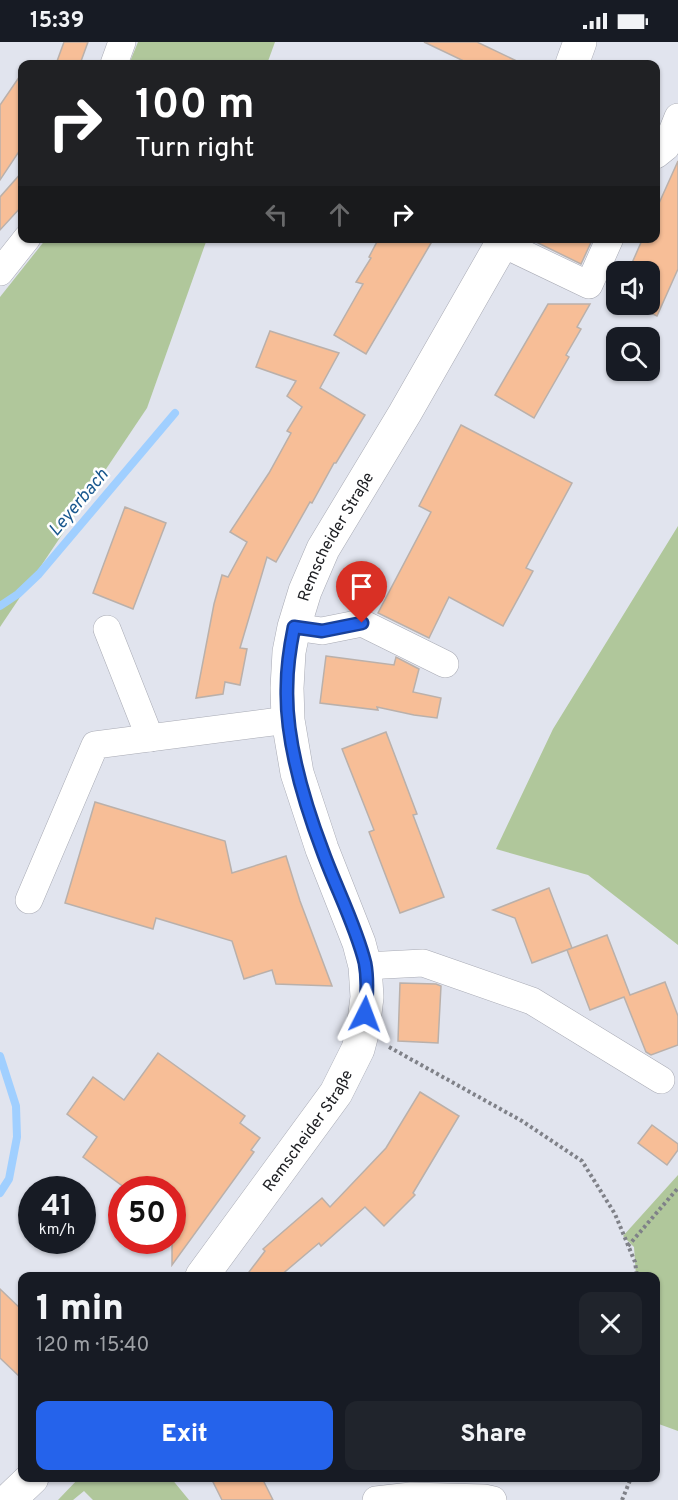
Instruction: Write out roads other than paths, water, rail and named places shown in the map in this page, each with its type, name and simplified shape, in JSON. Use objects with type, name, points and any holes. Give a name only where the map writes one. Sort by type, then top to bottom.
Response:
[{"type":"main road","points":[[573,60],[580,42]]},
{"type":"main road","name":"Remscheider Straße","points":[[205,1272],[336,1093],[354,1058],[363,1030],[367,997],[365,966],[359,943],[322,849],[297,773],[288,720],[286,688],[294,627],[305,591],[323,549],[503,243]]},
{"type":"main road","points":[[9,1500],[28,1482]]},
{"type":"street","points":[[115,60],[122,42]]},
{"type":"street","points":[[660,152],[666,147],[678,117]]},
{"type":"street","points":[[0,272],[23,243]]},
{"type":"street","points":[[508,243],[589,285],[608,243]]},
{"type":"street","points":[[294,627],[322,631],[362,623],[445,664]]},
{"type":"street","points":[[107,629],[150,738]]},
{"type":"street","points":[[29,900],[95,745],[288,720]]},
{"type":"street","points":[[365,966],[423,963],[532,1000],[661,1080]]},
{"type":"street","points":[[376,1500],[411,1496],[493,1500]]},
{"type":"waterway","name":"Leyerbach","points":[[0,606],[18,594],[39,574],[175,413]]},
{"type":"waterway","name":"Leyerbach","points":[[0,1056],[16,1106],[17,1137],[9,1179],[0,1193]]}]
